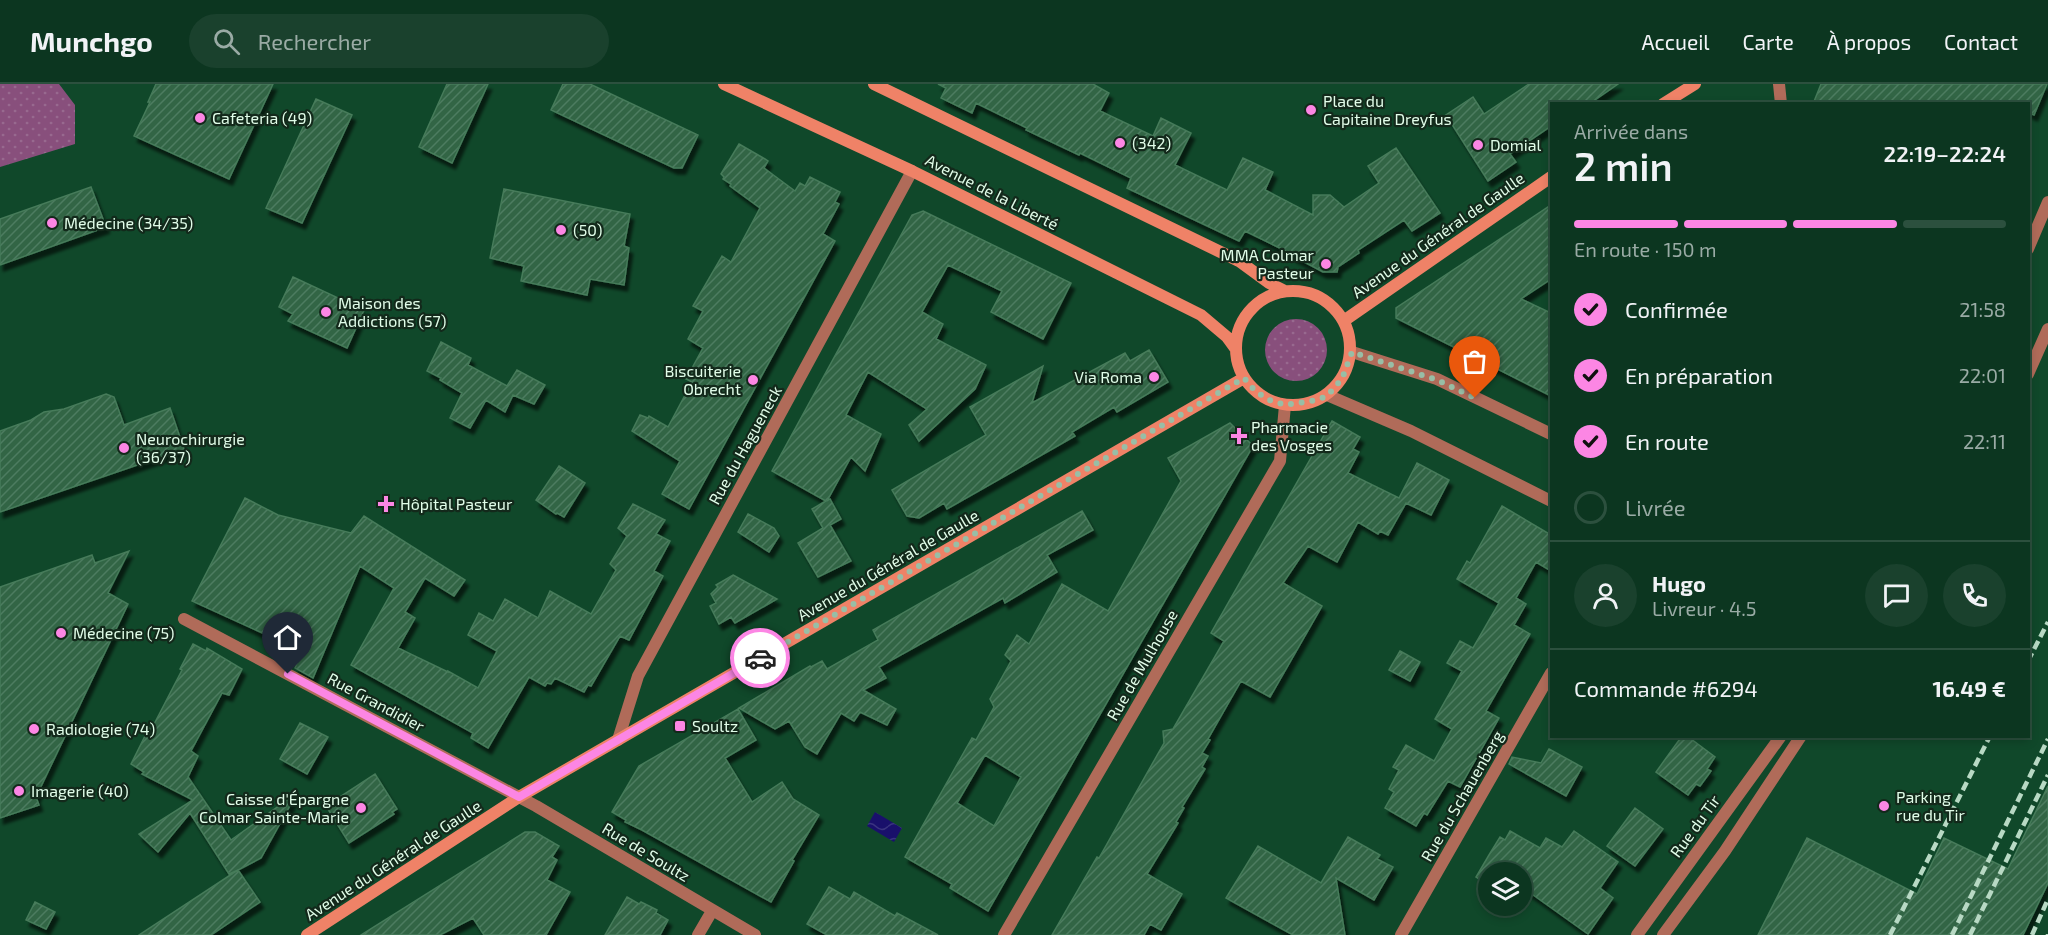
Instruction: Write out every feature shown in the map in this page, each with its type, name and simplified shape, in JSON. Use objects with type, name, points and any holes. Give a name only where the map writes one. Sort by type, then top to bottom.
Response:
[{"type":"main road","name":"Avenue de la Liberté","points":[[724,84],[912,171],[1201,315],[1227,337],[1235,348]]},
{"type":"main road","points":[[874,84],[1239,261],[1269,283],[1283,290],[1319,295],[1345,320],[1352,352],[1342,379],[1327,396],[1317,400],[1285,405],[1269,400],[1255,391],[1244,378],[1237,363],[1235,348],[1249,310],[1283,290]]},
{"type":"main road","points":[[1661,102],[1684,84]]},
{"type":"main road","points":[[1667,102],[1695,84]]},
{"type":"main road","name":"Avenue du Général de Gaulle","points":[[1345,320],[1550,178]]},
{"type":"main road","name":"Avenue du Général de Gaulle","points":[[307,935],[519,797],[1244,378]]},
{"type":"street","points":[[1779,84],[1781,102]]},
{"type":"street","name":"Rue du Hagueneck","points":[[618,740],[638,676],[912,171]]},
{"type":"street","points":[[2030,244],[2048,202]]},
{"type":"street","points":[[2030,370],[2048,329]]},
{"type":"street","points":[[1352,352],[1437,380],[1550,434]]},
{"type":"street","points":[[1327,396],[1411,431],[1550,500]]},
{"type":"street","name":"Rue de Mulhouse","points":[[1004,935],[1280,461],[1285,405]]},
{"type":"street","name":"Rue Grandidier","points":[[184,619],[519,797]]},
{"type":"street","name":"Rue du Schauenberg","points":[[1401,935],[1550,676]]},
{"type":"street","name":"Rue du Tir","points":[[1637,935],[1780,738]]},
{"type":"street","points":[[1663,935],[1725,851],[1800,738]]},
{"type":"street","name":"Rue de Soultz","points":[[519,797],[755,935]]},
{"type":"street","name":"Rue du Tir","points":[[1706,839],[1725,851]]},
{"type":"street","points":[[698,935],[712,911]]},
{"type":"shaded area","points":[[0,84],[59,84],[75,105],[75,144],[0,167]]},
{"type":"shaded area","points":[[1290,319],[1302,319],[1318,328],[1325,338],[1327,350],[1325,362],[1318,372],[1302,381],[1290,381],[1279,376],[1270,367],[1265,356],[1265,344],[1270,333],[1279,324]]},
{"type":"water","points":[[875,812],[902,828],[894,842],[867,826]]},
{"type":"building","name":"Cafeteria (49)","points":[[156,84],[273,84],[229,179],[134,136]]},
{"type":"building","points":[[447,84],[488,84],[452,163],[419,147]]},
{"type":"building","points":[[563,84],[590,84],[698,135],[682,168],[674,168],[551,110]]},
{"type":"building","points":[[938,84],[1093,84],[1109,93],[1100,111],[1153,136],[1161,118],[1191,133],[1175,165],[1227,190],[1243,158],[1273,172],[1265,190],[1313,215],[1313,195],[1330,195],[1344,207],[1379,183],[1368,166],[1396,148],[1440,213],[1412,231],[1404,220],[1358,250],[1359,253],[1338,267],[1337,272],[1323,272],[1245,231],[1239,241],[1127,188],[1131,178],[1026,130],[1027,128],[976,103],[972,113],[941,98],[946,88]]},
{"type":"building","points":[[1529,84],[1618,84],[1592,102],[1550,102],[1550,127],[1510,154],[1516,162],[1488,181],[1446,115],[1473,97],[1484,114]]},
{"type":"building","points":[[1821,84],[2047,84],[2034,115],[2030,113],[2030,102],[1814,102]]},
{"type":"building","points":[[316,99],[352,115],[302,223],[266,208]]},
{"type":"building","points":[[739,144],[768,161],[764,168],[795,191],[800,183],[805,186],[810,177],[840,192],[835,202],[839,204],[823,234],[835,241],[689,509],[662,494],[680,461],[632,431],[640,415],[648,418],[649,416],[668,427],[692,382],[686,379],[703,348],[688,339],[703,311],[693,306],[722,256],[731,262],[760,208],[730,186],[731,184],[723,179],[721,174]]},
{"type":"building","name":"Médecine (34/35)","points":[[91,187],[106,227],[0,265],[0,219]]},
{"type":"building","name":"(50)","points":[[504,189],[630,214],[624,246],[629,248],[624,285],[590,279],[587,295],[521,281],[524,266],[490,258]]},
{"type":"building","points":[[1550,206],[1550,280],[1521,299],[1550,313],[1550,395],[1396,318],[1396,308]]},
{"type":"building","points":[[923,211],[1071,283],[1043,339],[991,312],[1002,291],[948,265],[922,312],[943,324],[936,339],[986,365],[975,389],[919,441],[909,425],[927,409],[868,372],[846,415],[881,434],[865,471],[851,457],[827,501],[830,499],[841,519],[830,525],[851,561],[818,577],[798,543],[823,528],[812,509],[826,501],[772,471],[912,215]]},
{"type":"building","name":"Maison des Addictions (57)","points":[[293,277],[364,310],[347,348],[288,321],[293,314],[279,307]]},
{"type":"building","points":[[441,342],[471,358],[468,365],[507,386],[517,370],[545,385],[534,404],[513,395],[505,412],[486,400],[470,428],[450,418],[462,393],[427,371]]},
{"type":"building","points":[[1149,350],[1168,382],[1117,412],[1114,407],[1072,432],[1075,436],[947,509],[944,503],[919,518],[907,516],[892,490],[986,435],[970,407],[1043,366],[1032,403],[1125,353],[1130,361]]},
{"type":"building","points":[[106,394],[114,397],[124,425],[170,408],[184,449],[0,512],[0,431],[31,420],[44,412],[64,409]]},
{"type":"building","points":[[1332,421],[1360,437],[1353,449],[1359,452],[1348,473],[1399,498],[1417,463],[1449,480],[1431,515],[1406,503],[1388,535],[1380,531],[1378,534],[1358,522],[1337,562],[1308,546],[1283,583],[1322,606],[1270,697],[1241,681],[1208,739],[1210,740],[1202,753],[1208,756],[1202,767],[1205,769],[1182,807],[1184,808],[1176,822],[1178,823],[1147,874],[1182,894],[1161,930],[1150,924],[1144,935],[1052,935],[1164,743],[1163,731],[1173,729],[1224,641],[1211,633]]},
{"type":"building","points":[[1230,423],[1253,446],[988,911],[950,888],[952,884],[905,857],[972,738],[976,740],[994,707],[990,699],[1011,661],[1005,655],[1017,635],[1029,644],[1062,584],[1108,611],[1181,481],[1168,458]],"holes":[[[985,755],[1021,777],[994,826],[957,803]]]},
{"type":"building","points":[[559,466],[585,483],[564,517],[536,500]]},
{"type":"building","points":[[245,498],[278,515],[351,533],[364,516],[465,580],[454,596],[425,578],[405,612],[415,618],[398,648],[478,688],[497,651],[468,635],[479,613],[493,621],[505,599],[538,618],[550,591],[591,614],[616,570],[610,564],[627,536],[618,528],[633,504],[665,520],[656,534],[670,541],[654,571],[663,576],[629,640],[620,636],[591,686],[588,685],[584,692],[555,678],[551,684],[547,683],[545,686],[529,677],[488,748],[471,738],[473,733],[351,665],[394,588],[360,566],[313,678],[295,668],[302,651],[192,601]]},
{"type":"building","points":[[1502,506],[1550,534],[1550,570],[1536,562],[1516,598],[1526,604],[1514,625],[1530,634],[1486,711],[1499,718],[1460,787],[1448,781],[1427,815],[1424,813],[1416,826],[1385,808],[1394,792],[1389,789],[1399,770],[1393,767],[1406,745],[1434,761],[1452,729],[1435,719],[1462,671],[1447,663],[1460,641],[1473,648],[1499,603],[1457,579],[1467,561],[1470,563]]},
{"type":"building","points":[[1082,511],[1093,530],[1047,555],[1057,572],[1005,603],[1003,598],[879,667],[886,678],[863,690],[896,709],[887,725],[860,712],[854,721],[841,713],[817,754],[805,747],[789,721],[775,729],[739,708],[810,666],[822,661],[827,669],[878,640],[873,630]]},
{"type":"building","points":[[748,514],[774,528],[779,536],[769,552],[738,532]]},
{"type":"building","points":[[129,551],[108,593],[128,604],[36,797],[39,805],[0,818],[0,587],[92,555],[95,563]]},
{"type":"building","points":[[733,575],[777,599],[735,623],[731,617],[719,624],[710,606],[716,603],[711,594],[718,587],[716,585]]},
{"type":"building","points":[[193,644],[206,651],[207,648],[242,669],[229,695],[222,693],[191,751],[198,756],[188,777],[231,840],[297,793],[261,858],[229,874],[190,813],[158,852],[139,834],[193,800],[142,774],[144,772],[131,764],[182,670],[180,669]]},
{"type":"building","points":[[1400,651],[1420,662],[1410,681],[1389,670]]},
{"type":"building","points":[[738,709],[756,740],[725,758],[752,802],[782,782],[793,799],[819,815],[792,860],[794,861],[771,902],[625,822],[626,820],[612,812],[639,766]]},
{"type":"building","points":[[300,723],[328,737],[307,774],[280,759]]},
{"type":"building","points":[[1681,738],[1690,738],[1715,757],[1707,769],[1711,771],[1700,786],[1696,784],[1688,795],[1656,772]]},
{"type":"building","points":[[1549,749],[1582,767],[1566,796],[1509,764],[1512,757],[1541,763]]},
{"type":"building","name":"Caisse d'Épargne Colmar Sainte-Marie","points":[[375,774],[397,809],[392,812],[394,814],[349,843],[326,806]]},
{"type":"building","points":[[2048,786],[2048,883],[2023,935],[1758,935],[1807,838],[1917,894],[1944,838],[2008,869]]},
{"type":"building","points":[[1635,808],[1663,829],[1635,866],[1607,846]]},
{"type":"building","points":[[1510,831],[1540,848],[1546,838],[1562,847],[1574,831],[1618,862],[1600,888],[1613,898],[1588,934],[1532,894],[1532,862],[1485,862],[1500,837],[1505,840]]},
{"type":"building","points":[[525,832],[535,832],[559,846],[552,857],[557,860],[547,880],[570,892],[546,935],[484,935],[473,918],[440,935],[361,935]]},
{"type":"building","points":[[1348,837],[1380,855],[1377,859],[1393,867],[1374,900],[1336,878],[1345,935],[1293,935],[1226,898],[1258,846],[1321,883]]},
{"type":"building","points":[[238,870],[260,902],[211,935],[139,935]]},
{"type":"building","points":[[829,887],[850,899],[854,892],[895,916],[897,913],[938,935],[827,935],[807,924]]},
{"type":"building","points":[[627,897],[657,910],[656,913],[668,920],[660,935],[605,935]]},
{"type":"building","points":[[35,902],[55,912],[46,929],[26,920]]},
{"type":"railway","points":[[2030,657],[2048,622]]},
{"type":"railway","points":[[1890,935],[1989,738]]},
{"type":"railway","points":[[1952,935],[2048,739]]},
{"type":"railway","points":[[1970,935],[2048,775]]},
{"type":"railway","points":[[2032,935],[2048,899]]},
{"type":"way so far","points":[[760,658],[1244,378],[1255,391],[1269,400],[1285,405],[1317,400],[1327,396],[1342,379],[1352,352],[1437,380],[1475,398]]},
{"type":"place","name":"Place du Capitaine Dreyfus","points":[[1311,110]]},
{"type":"place","name":"Cafeteria (49)","points":[[200,118]]},
{"type":"place","name":"(342)","points":[[1120,143]]},
{"type":"place","name":"Domial","points":[[1478,145]]},
{"type":"place","name":"Médecine (34/35)","points":[[52,223]]},
{"type":"place","name":"(50)","points":[[561,230]]},
{"type":"place","name":"MMA Colmar Pasteur","points":[[1326,264]]},
{"type":"place","name":"Maison des Addictions (57)","points":[[326,312]]},
{"type":"place","name":"Via Roma","points":[[1154,377]]},
{"type":"place","name":"Biscuiterie Obrecht","points":[[753,380]]},
{"type":"place","name":"Pharmacie des Vosges","points":[[1239,436]]},
{"type":"place","name":"Neurochirurgie (36/37)","points":[[124,448]]},
{"type":"place","name":"Hôpital Pasteur","points":[[386,504]]},
{"type":"place","name":"Médecine (75)","points":[[61,633]]},
{"type":"place","name":"Soultz","points":[[680,726]]},
{"type":"place","name":"Radiologie (74)","points":[[34,729]]},
{"type":"place","name":"Imagerie (40)","points":[[19,791]]},
{"type":"place","name":"Parking rue du Tir","points":[[1884,806]]},
{"type":"place","name":"Caisse d'Épargne Colmar Sainte-Marie","points":[[361,808]]},
{"type":"route","points":[[288,674],[519,797],[760,658]]}]
